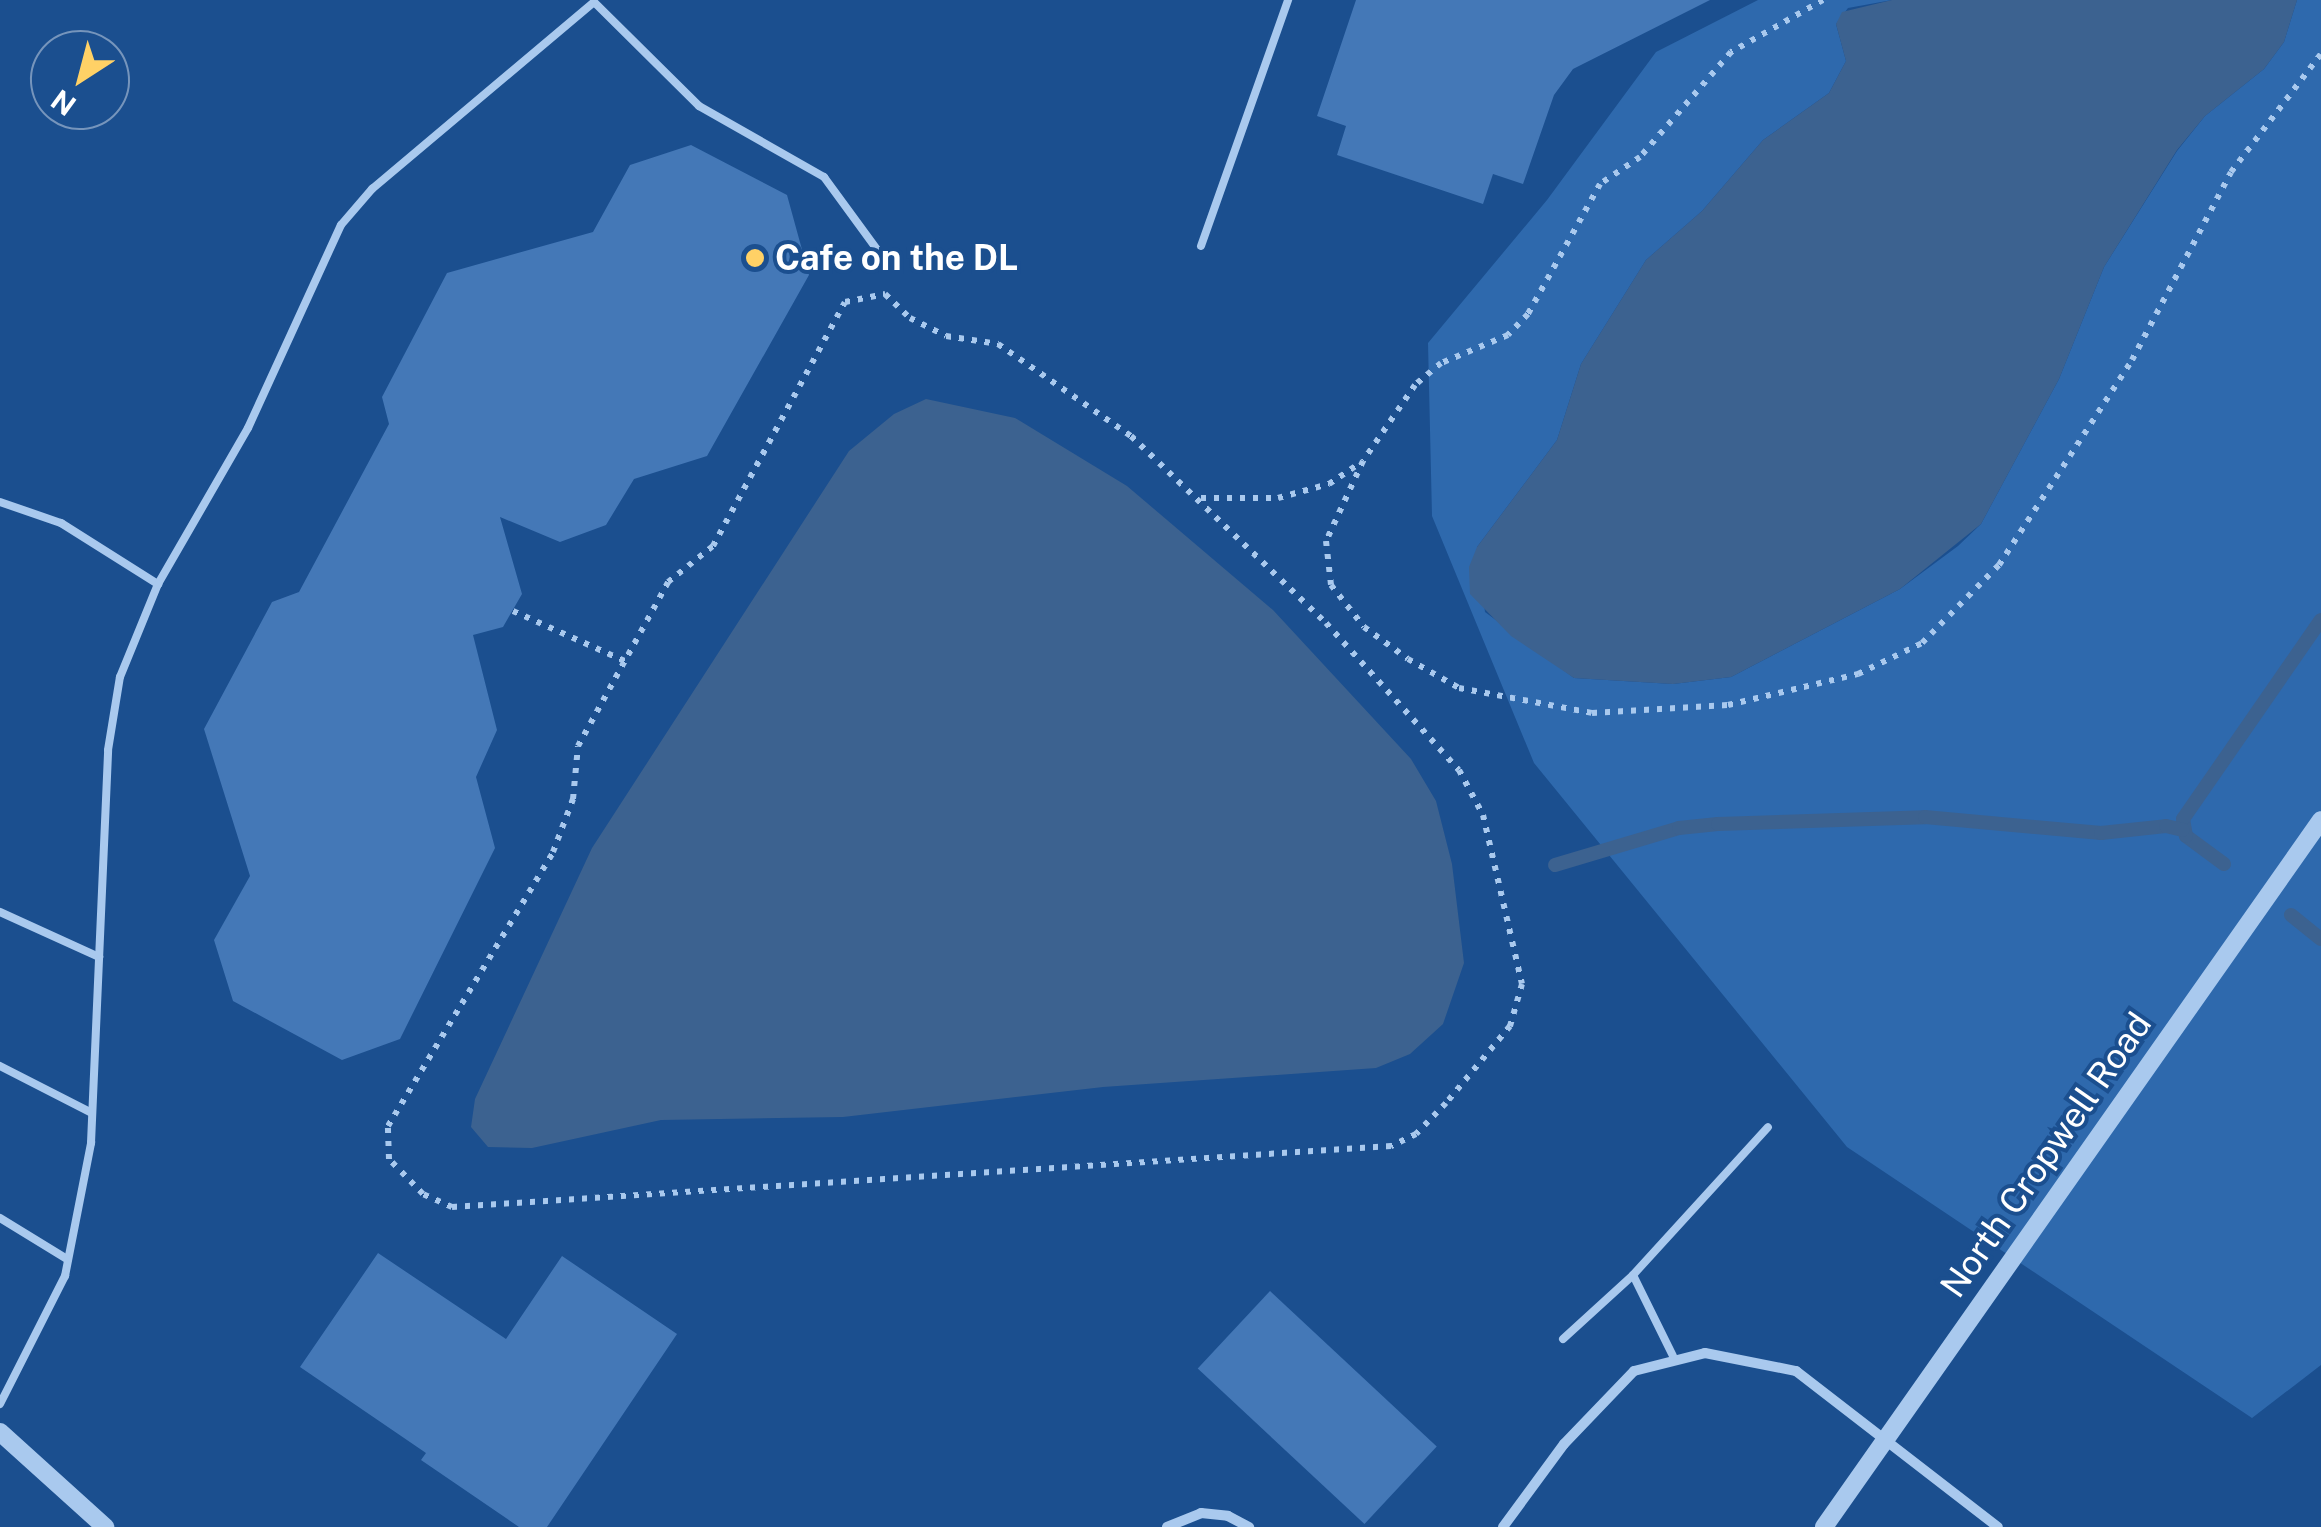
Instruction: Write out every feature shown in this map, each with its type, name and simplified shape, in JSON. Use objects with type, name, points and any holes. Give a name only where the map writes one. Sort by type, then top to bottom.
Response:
[{"type":"street","name":"North Cropwell Road","points":[[1824,1527],[2321,820]]},
{"type":"street","points":[[1502,1527],[1589,1416],[1634,1371],[1673,1356],[1740,1356],[1796,1371],[1882,1443],[1998,1527]]},
{"type":"street","points":[[0,1432],[105,1527]]},
{"type":"street","points":[[1167,1527],[1201,1513],[1228,1516],[1249,1527]]},
{"type":"lane","points":[[1202,246],[1288,0]]},
{"type":"lane","points":[[0,1404],[68,1259],[92,1113],[108,750],[120,677],[158,584],[248,428],[341,225],[372,189],[594,2],[699,106],[824,178],[881,255]]},
{"type":"lane","points":[[0,502],[61,523],[158,584]]},
{"type":"lane","points":[[0,912],[99,957]]},
{"type":"lane","points":[[0,1066],[92,1113]]},
{"type":"lane","points":[[1563,1339],[1632,1275],[1768,1127]]},
{"type":"lane","points":[[0,1218],[68,1259]]},
{"type":"lane","points":[[1632,1275],[1673,1356]]},
{"type":"path","points":[[1822,0],[1731,52],[1640,157],[1600,184],[1528,314],[1508,335],[1441,362],[1415,385],[1363,461],[1326,541],[1331,585],[1364,627],[1460,688],[1592,713],[1728,705],[1858,674],[1922,644],[1999,566],[2132,360],[2231,172],[2321,54]]},
{"type":"path","points":[[885,294],[910,318],[946,336],[998,344],[1131,436],[1200,498],[1459,770],[1483,816],[1522,984],[1510,1026],[1487,1057],[1416,1134],[1391,1146],[452,1207],[424,1194],[389,1159],[388,1126],[553,852],[573,798],[578,746],[668,582],[713,546],[845,302],[885,294]]},
{"type":"path","points":[[1200,498],[1278,498],[1329,484],[1363,461]]},
{"type":"path","points":[[512,611],[625,660]]},
{"type":"shaded area","points":[[1758,0],[1892,0],[1848,8],[1836,24],[1846,61],[1829,93],[1763,140],[1702,211],[1646,260],[1581,364],[1557,440],[1477,547],[1485,612],[1574,678],[1673,684],[1731,677],[1900,589],[1958,546],[1981,524],[2059,379],[2104,267],[2177,151],[2205,116],[2264,69],[2284,42],[2297,0],[2321,0],[2321,1365],[2252,1418],[1847,1147],[1534,763],[1432,516],[1428,343],[1547,200],[1656,52]]},
{"type":"shaded area","points":[[1892,0],[2297,0],[2284,42],[2264,69],[2205,116],[2177,150],[2104,267],[2059,379],[1981,524],[1900,589],[1731,677],[1673,684],[1574,678],[1511,636],[1470,594],[1469,567],[1477,547],[1557,440],[1581,364],[1646,260],[1702,211],[1763,140],[1829,93],[1846,61],[1836,24],[1842,12]]},
{"type":"shaded area","points":[[926,399],[1015,418],[1127,486],[1273,610],[1411,759],[1436,801],[1452,864],[1464,963],[1443,1024],[1410,1054],[1376,1068],[1103,1087],[843,1117],[661,1120],[532,1148],[488,1147],[471,1127],[475,1099],[592,848],[849,451],[894,414]]},
{"type":"building","points":[[1356,0],[1710,0],[1573,69],[1554,95],[1523,184],[1493,174],[1483,204],[1337,155],[1346,126],[1317,116]]},
{"type":"building","points":[[691,145],[787,195],[809,275],[707,456],[634,479],[606,525],[560,542],[500,517],[522,594],[503,627],[473,635],[497,730],[476,777],[495,848],[400,1039],[342,1060],[233,1001],[214,940],[250,876],[204,729],[272,602],[299,592],[389,424],[382,397],[447,273],[593,232],[630,165]]},
{"type":"building","points":[[378,1253],[506,1339],[562,1256],[677,1334],[547,1527],[519,1527],[421,1460],[426,1453],[300,1367]]},
{"type":"building","points":[[1270,1291],[1437,1446],[1364,1524],[1198,1369]]},
{"type":"waterway","points":[[2224,864],[2186,836],[2183,819],[2321,620]]},
{"type":"waterway","points":[[1555,865],[1679,828],[1718,824],[1925,817],[2101,833],[2166,826],[2183,830]]},
{"type":"waterway","points":[[2291,915],[2321,939]]},
{"type":"place","name":"Cafe on the DL","points":[[755,258]]}]
